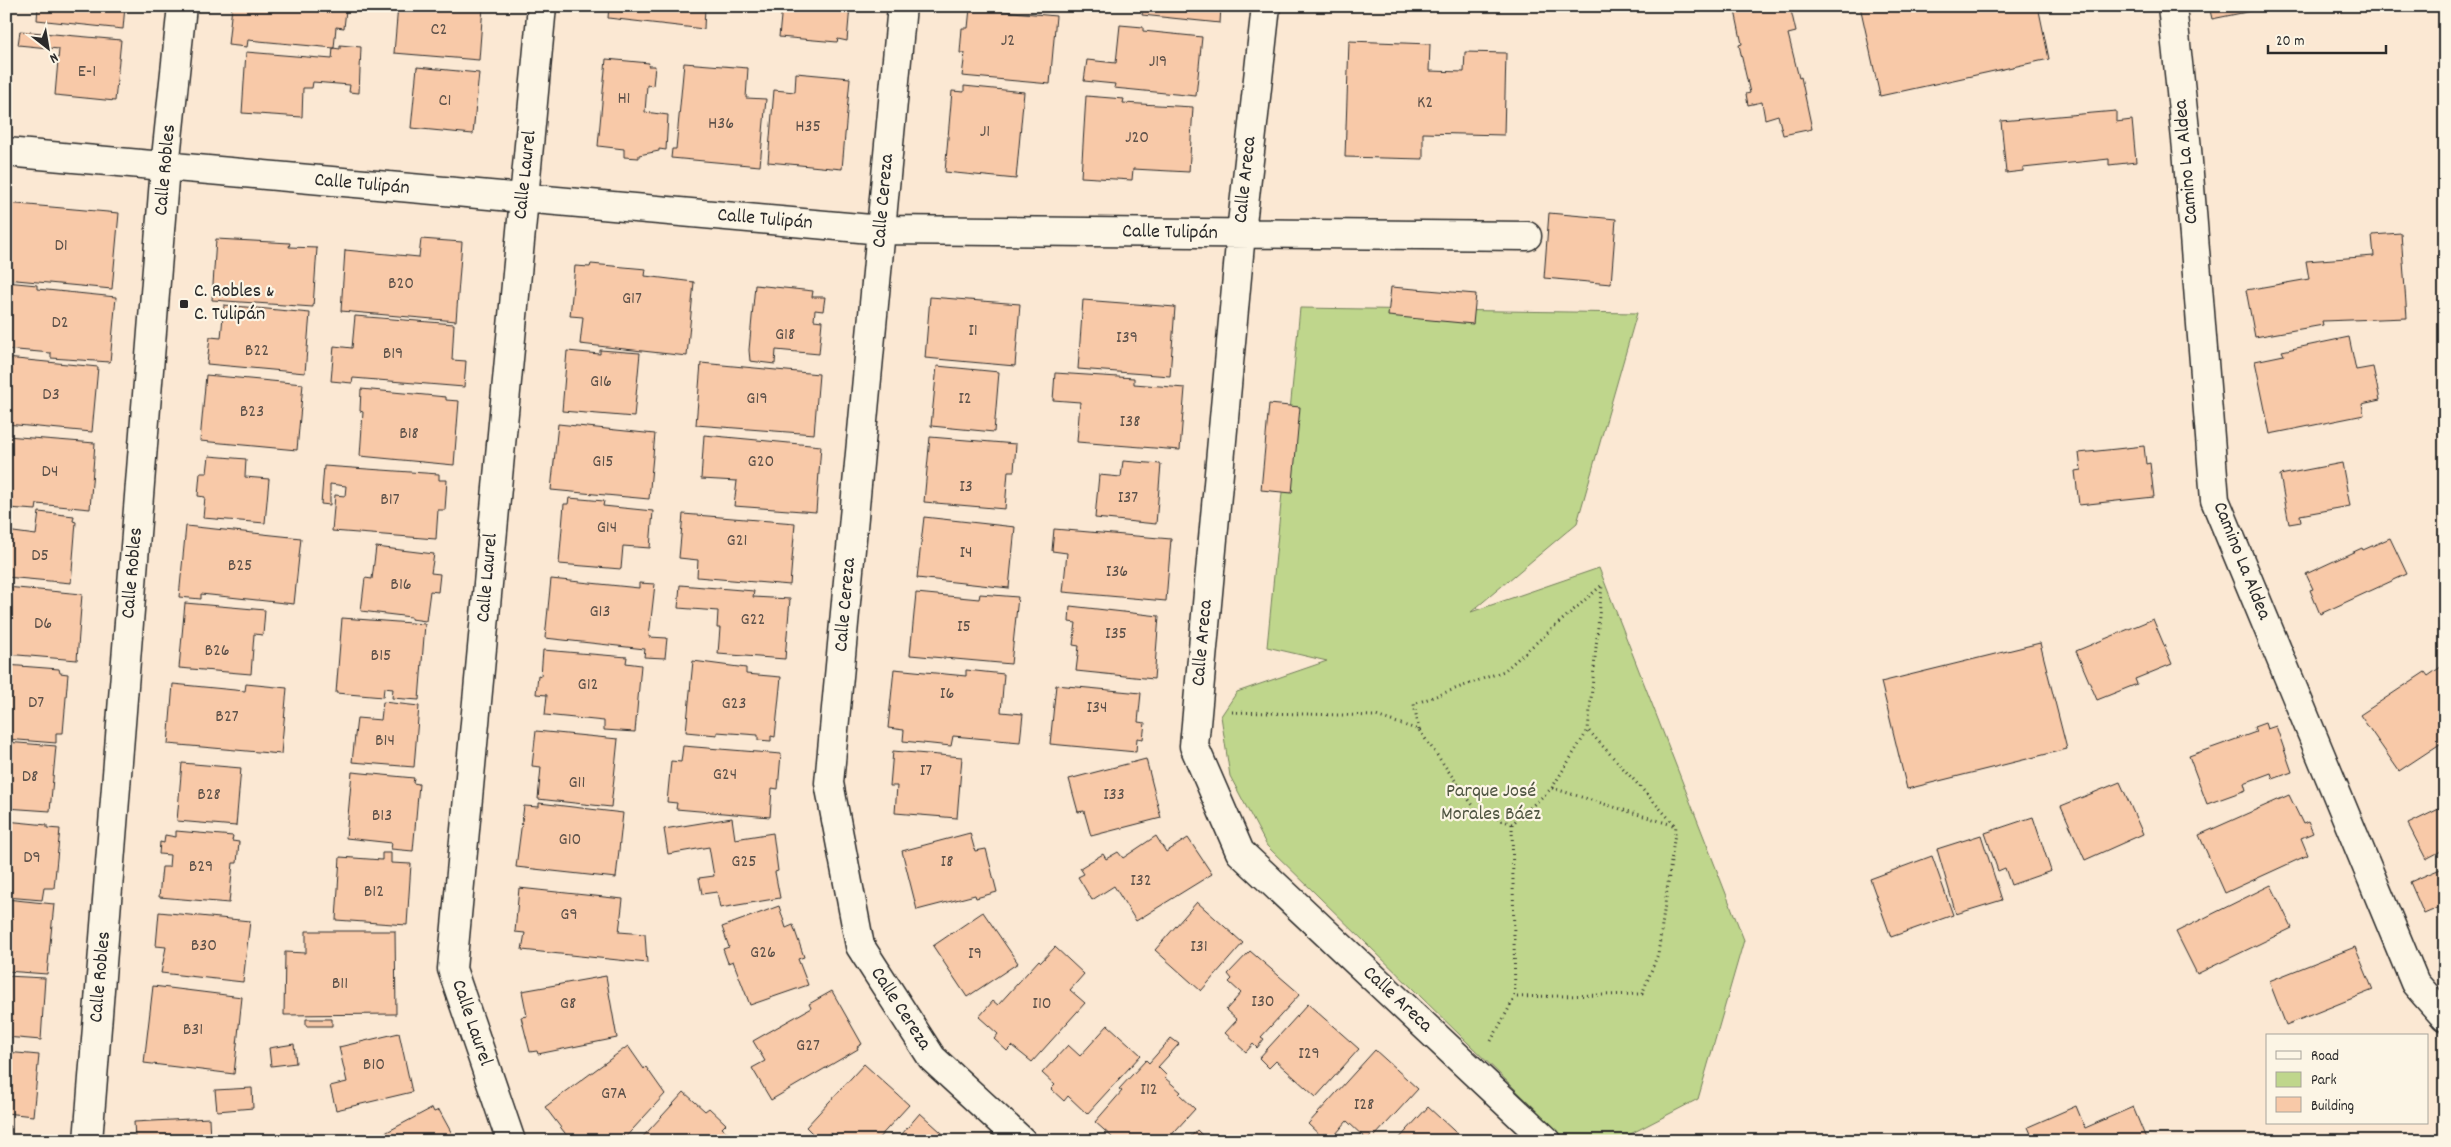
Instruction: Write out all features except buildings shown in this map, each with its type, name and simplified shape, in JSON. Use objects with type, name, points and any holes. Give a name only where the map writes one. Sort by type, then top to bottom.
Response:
[{"type":"street","name":"Calle Robles","points":[[88,1141],[165,168],[182,6]]},
{"type":"street","name":"Calle Laurel","points":[[511,1141],[452,969],[542,6]]},
{"type":"street","name":"Calle Cereza","points":[[902,6],[829,783],[860,946],[932,1058],[1022,1141]]},
{"type":"street","name":"Calle Areca","points":[[1266,6],[1240,233],[1194,746],[1240,852],[1547,1141]]},
{"type":"street","name":"Camino La Aldea","points":[[2172,6],[2187,149],[2215,500],[2415,983],[2445,1016]]},
{"type":"street","name":"Calle Tulipán","points":[[6,152],[165,168],[882,230],[1527,236]]},
{"type":"path","points":[[1474,1073],[1515,998],[1512,824],[1552,788],[1588,730],[1602,585],[1504,672],[1414,704],[1419,730],[1477,811],[1512,824]]},
{"type":"path","points":[[1197,711],[1376,716],[1419,730]]},
{"type":"path","points":[[1588,730],[1676,826]]},
{"type":"path","points":[[1552,788],[1676,826]]},
{"type":"path","points":[[1515,998],[1642,994],[1658,954],[1676,826]]},
{"type":"green space","name":"Parque José Morales Báez","points":[[1300,308],[1637,313],[1577,523],[1471,612],[1599,568],[1744,940],[1698,1099],[1617,1141],[1568,1141],[1267,846],[1230,776],[1221,716],[1237,692],[1327,661],[1267,647]]},
{"type":"place","name":"C. Robles & C. Tulipán","points":[[184,304]]}]
